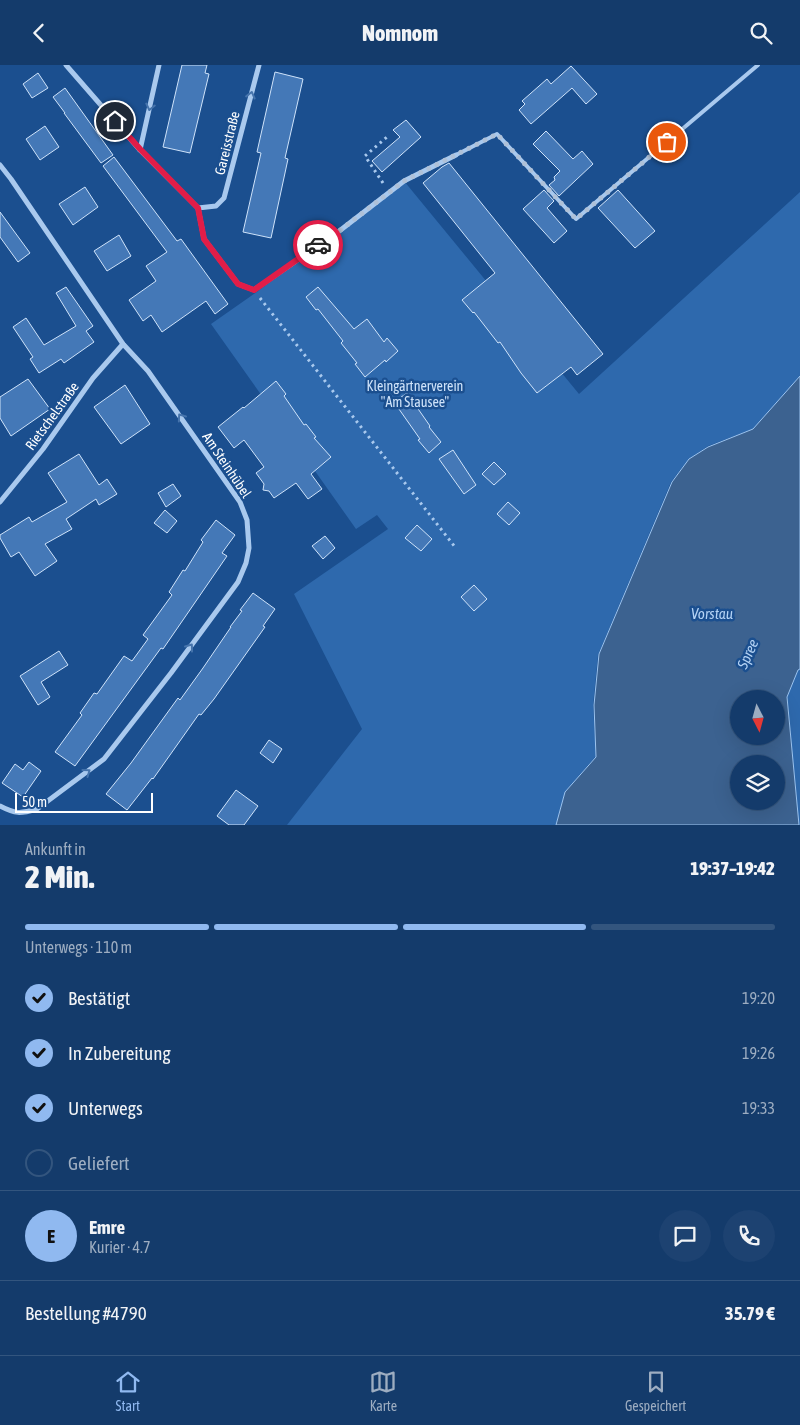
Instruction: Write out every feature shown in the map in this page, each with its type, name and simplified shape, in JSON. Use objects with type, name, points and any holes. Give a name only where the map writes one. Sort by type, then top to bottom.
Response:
[{"type":"street","points":[[66,65],[140,149],[198,208],[204,239],[238,284],[254,290],[338,232],[404,181],[456,155]]},
{"type":"street","points":[[140,149],[159,65]]},
{"type":"street","name":"Gareisstraße","points":[[198,208],[216,206],[224,199],[259,65]]},
{"type":"street","name":"Am Steinhübel","points":[[0,165],[123,344],[148,371],[240,502],[247,519],[249,533],[246,563],[238,582],[171,673],[104,759],[37,809],[26,812],[12,812],[0,805]]},
{"type":"street","name":"Rietschelstraße","points":[[0,502],[43,449],[93,378],[123,344]]},
{"type":"lane","points":[[456,155],[497,134],[576,219],[758,65]]},
{"type":"path","points":[[387,137],[365,155],[389,192]]},
{"type":"path","points":[[254,290],[455,547]]},
{"type":"green space","name":"Kleingärtnerverein \"Am Stausee\"","points":[[404,181],[579,394],[800,192],[800,376],[753,429],[708,446],[689,459],[671,482],[598,655],[593,705],[596,756],[565,792],[556,825],[287,825],[362,729],[294,594],[388,529],[377,515],[356,529],[211,324]]},
{"type":"green space","points":[[800,669],[800,825],[799,825],[787,697]]},
{"type":"water","name":"Vorstau","points":[[800,376],[800,669],[787,697],[799,825],[556,825],[565,792],[596,757],[594,705],[599,654],[672,482],[689,459],[708,447],[753,429]]},
{"type":"building","points":[[182,65],[207,65],[205,73],[209,74],[190,153],[163,147]]},
{"type":"building","points":[[571,66],[597,94],[586,104],[572,88],[531,124],[519,110],[525,104],[522,101],[547,79],[551,84]]},
{"type":"building","points":[[275,72],[303,79],[285,158],[288,159],[271,238],[243,232],[261,153],[257,152]]},
{"type":"building","points":[[38,73],[48,88],[32,98],[23,84]]},
{"type":"building","points":[[65,88],[113,155],[101,163],[53,97]]},
{"type":"building","points":[[406,120],[421,137],[382,172],[372,161],[400,137],[393,130]]},
{"type":"building","points":[[45,126],[59,147],[40,160],[26,139]]},
{"type":"building","points":[[546,131],[573,159],[582,151],[593,164],[559,196],[549,185],[555,180],[554,177],[560,171],[533,144]]},
{"type":"building","points":[[114,157],[177,241],[181,239],[228,304],[215,314],[206,301],[162,332],[151,315],[143,321],[129,300],[156,281],[146,266],[167,252],[103,166]]},
{"type":"building","points":[[449,163],[603,354],[577,375],[571,367],[537,393],[500,342],[498,343],[462,300],[495,273],[423,183]]},
{"type":"building","points":[[85,187],[98,207],[73,225],[59,204]]},
{"type":"building","points":[[544,190],[554,201],[547,208],[567,231],[554,243],[523,209]]},
{"type":"building","points":[[618,190],[655,231],[635,248],[598,208]]},
{"type":"building","points":[[0,212],[30,253],[18,262],[0,237]]},
{"type":"building","points":[[119,235],[131,256],[107,271],[94,251]]},
{"type":"building","points":[[66,287],[93,326],[86,331],[94,342],[64,363],[61,359],[39,373],[30,359],[33,357],[13,327],[26,318],[44,345],[76,326],[56,293]]},
{"type":"building","points":[[318,287],[354,329],[367,319],[384,342],[387,338],[398,351],[365,377],[355,364],[357,363],[341,343],[343,341],[306,297]]},
{"type":"building","points":[[28,379],[50,409],[11,436],[0,418],[0,397]]},
{"type":"building","points":[[276,381],[304,425],[306,424],[316,437],[314,438],[331,457],[311,474],[322,489],[308,499],[296,483],[274,498],[269,491],[263,490],[264,484],[256,473],[264,467],[244,440],[234,448],[218,427]]},
{"type":"building","points":[[125,385],[150,424],[121,444],[94,407]]},
{"type":"building","points":[[407,393],[441,442],[429,453],[418,440],[420,439],[394,402]]},
{"type":"building","points":[[453,450],[476,485],[464,494],[439,459]]},
{"type":"building","points":[[79,454],[99,485],[107,479],[117,494],[99,505],[96,499],[66,519],[72,529],[45,544],[57,561],[35,576],[19,552],[11,557],[0,535],[29,517],[32,522],[67,502],[48,473]]},
{"type":"building","points":[[494,462],[506,474],[494,485],[482,474]]},
{"type":"building","points":[[173,484],[181,496],[166,507],[158,493]]},
{"type":"building","points":[[508,502],[520,513],[509,525],[497,514]]},
{"type":"building","points":[[165,510],[177,521],[167,533],[154,523]]},
{"type":"building","points":[[216,520],[235,535],[222,553],[227,556],[163,649],[161,648],[75,766],[55,752],[82,715],[80,713],[94,693],[97,694],[124,656],[132,661],[148,639],[143,635],[172,595],[169,592],[183,570],[185,571],[203,542],[201,540]]},
{"type":"building","points":[[417,525],[432,539],[421,551],[405,538]]},
{"type":"building","points":[[325,536],[335,548],[323,559],[312,546]]},
{"type":"building","points":[[474,585],[487,599],[474,611],[461,597]]},
{"type":"building","points":[[253,593],[275,609],[263,626],[265,627],[214,699],[201,715],[199,714],[153,779],[127,810],[106,794],[178,698],[180,700]]},
{"type":"building","points":[[59,651],[68,665],[41,682],[50,697],[38,705],[20,676]]},
{"type":"building","points":[[269,740],[282,749],[273,763],[260,753]]},
{"type":"building","points":[[29,762],[41,771],[23,797],[2,783],[15,764],[23,770]]},
{"type":"building","points":[[236,790],[258,806],[244,825],[229,825],[217,816]]},
{"type":"way so far","points":[[318,245],[338,232],[404,181],[497,134],[576,219],[667,142]]},
{"type":"route","points":[[115,121],[198,208],[204,239],[238,284],[254,290],[318,245]]},
{"type":"water label","name":"Spree","points":[[748,654]]}]
